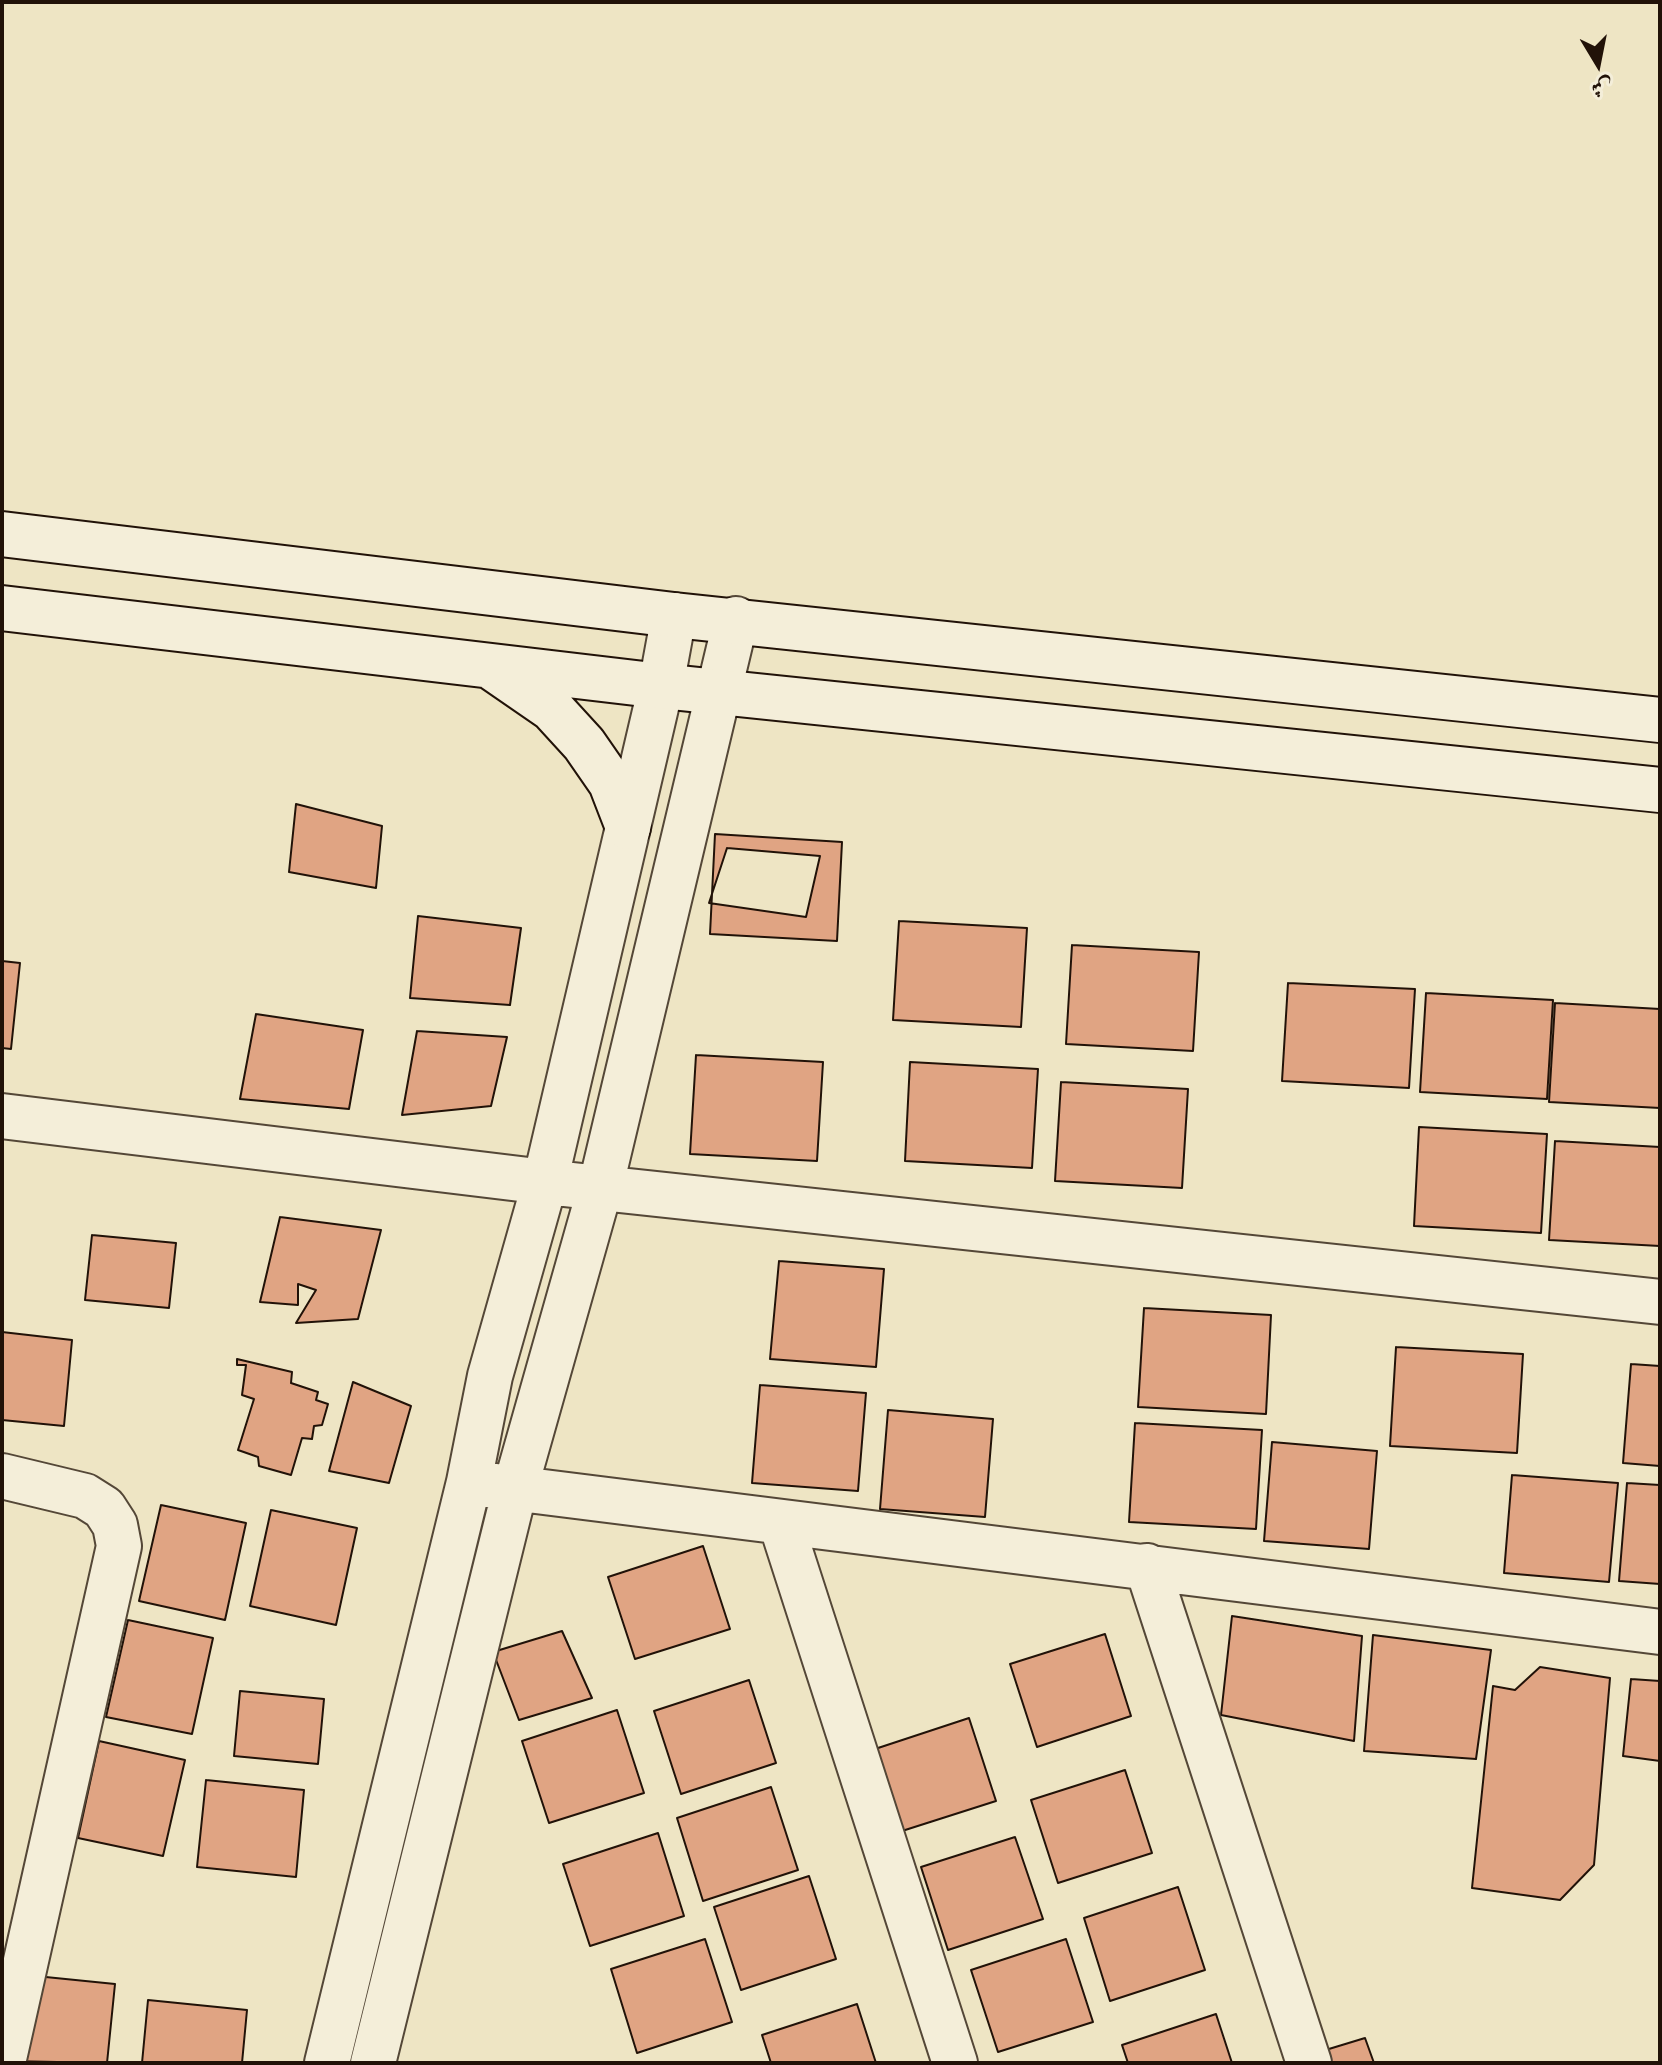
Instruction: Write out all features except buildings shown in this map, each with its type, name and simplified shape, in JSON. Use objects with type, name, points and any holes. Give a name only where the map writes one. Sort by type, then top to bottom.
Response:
[{"type":"street","points":[[2,534],[674,615],[736,619],[1660,720]]},
{"type":"street","points":[[2,608],[661,686],[1660,790]]},
{"type":"street","points":[[327,2063],[469,1482],[490,1376],[545,1182],[661,686],[674,615]]},
{"type":"street","points":[[373,2063],[515,1489],[601,1185],[736,619]]},
{"type":"street","points":[[488,665],[552,709],[584,744],[611,783],[628,827]]},
{"type":"street","points":[[2,1116],[545,1182],[601,1185],[1660,1302]]},
{"type":"street","points":[[2,1476],[85,1496],[104,1508],[115,1525],[119,1546],[3,2063]]},
{"type":"street","points":[[469,1482],[1660,1632]]},
{"type":"street","points":[[781,1523],[955,2063]]},
{"type":"street","points":[[1147,1566],[1309,2063]]}]
